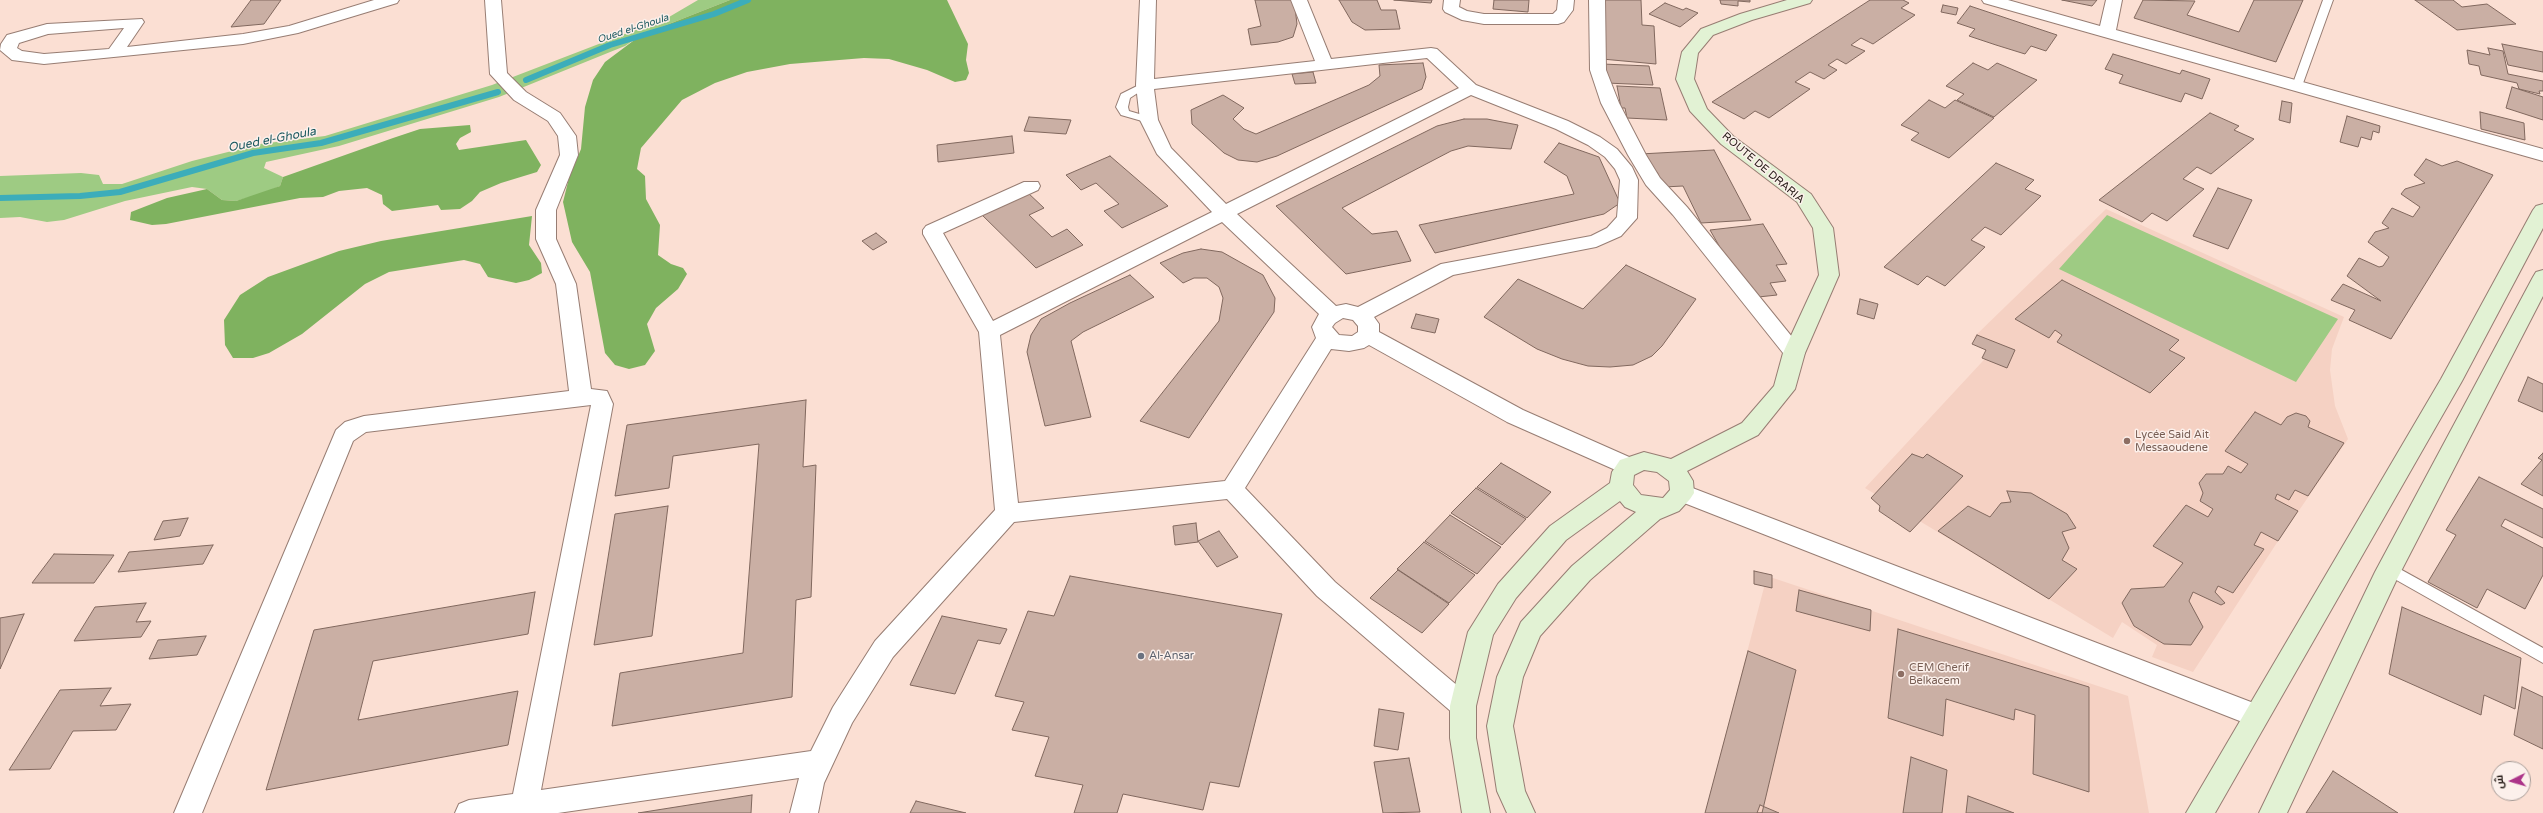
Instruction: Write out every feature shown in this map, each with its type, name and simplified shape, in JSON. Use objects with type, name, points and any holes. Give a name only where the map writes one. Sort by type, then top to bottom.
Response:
[{"type":"main road","name":"ROUTE DE DRARIA","points":[[1671,469],[1750,429],[1784,389],[1794,353],[1828,275],[1823,228],[1804,198],[1727,140],[1699,111],[1685,79],[1690,52],[1707,32],[1746,17],[1804,0]]},
{"type":"main road","points":[[2200,813],[2255,715],[2451,380],[2543,210]]},
{"type":"main road","points":[[2273,813],[2389,569],[2543,277]]},
{"type":"main road","points":[[1476,813],[1463,738],[1463,706],[1481,632],[1508,591],[1558,533],[1644,461],[1663,465],[1671,469],[1681,481],[1682,493],[1671,505],[1652,512],[1581,573],[1530,630],[1510,677],[1500,726],[1511,791],[1520,813]]},
{"type":"main road","points":[[1625,477],[1633,501],[1651,507],[1661,508]]},
{"type":"street","points":[[114,53],[136,22],[47,28],[13,39],[9,44],[8,50],[18,56],[44,59],[114,53],[268,35],[391,0]]},
{"type":"street","points":[[493,0],[499,74],[520,96],[554,117],[567,136],[569,155],[546,210],[546,239],[566,284],[581,397]]},
{"type":"street","points":[[1148,0],[1145,84],[1149,120],[1163,150],[1223,212],[1332,314]]},
{"type":"street","points":[[1299,0],[1325,64]]},
{"type":"street","points":[[1452,0],[1451,9],[1462,15],[1484,19],[1558,19],[1565,10],[1566,0]]},
{"type":"street","points":[[1597,0],[1598,70],[1610,103],[1637,155],[1653,181],[1680,211],[1794,353]]},
{"type":"street","points":[[1990,0],[2543,155]]},
{"type":"street","points":[[2107,33],[2114,0]]},
{"type":"street","points":[[1145,84],[1431,53],[1470,89],[1562,126],[1594,141],[1611,153],[1623,167],[1630,180],[1627,218],[1614,232],[1596,241],[1448,269],[1360,315]]},
{"type":"street","points":[[989,332],[1223,212],[1470,89]]},
{"type":"street","points":[[1007,513],[989,332],[933,234],[933,230],[1031,186]]},
{"type":"street","points":[[1346,312],[1360,315],[1369,324],[1368,336],[1357,343],[1349,344],[1333,342],[1327,338],[1322,327],[1327,318],[1332,314],[1346,312]]},
{"type":"street","points":[[1368,336],[1625,477]]},
{"type":"street","points":[[1232,489],[1327,338]]},
{"type":"street","points":[[188,813],[344,436],[353,428],[364,424],[581,397],[599,397],[602,404],[524,808]]},
{"type":"street","points":[[804,813],[810,783],[842,715],[884,649],[1007,513],[1232,489]]},
{"type":"street","points":[[1232,489],[1326,589],[1395,646],[1463,706]]},
{"type":"street","points":[[1682,493],[2255,715]]},
{"type":"street","points":[[469,813],[524,808],[820,762]]},
{"type":"lane","points":[[2297,86],[2328,0]]},
{"type":"lane","points":[[1145,84],[1125,96],[1122,107],[1125,113],[1149,120]]},
{"type":"lane","points":[[2389,569],[2543,656]]},
{"type":"shaded area","name":"Lycée Said Ait Messaoudene","points":[[2106,209],[2344,317],[2332,349],[2330,370],[2335,406],[2348,439],[2278,541],[2193,672],[2152,657],[2157,645],[2122,622],[2113,638],[1865,488],[1994,349],[1974,337]]},
{"type":"shaded area","name":"CEM Cherif Belkacem","points":[[1767,576],[2128,696],[2149,813],[1705,813]]},
{"type":"green space","points":[[698,0],[730,0],[641,35],[625,46],[499,97],[339,146],[266,162],[264,168],[283,177],[280,186],[264,193],[236,201],[222,200],[207,189],[192,187],[125,201],[64,220],[47,222],[20,217],[0,218],[0,176],[81,173],[99,175],[103,184],[122,184],[192,161],[260,144],[325,136],[492,85],[669,17]]},
{"type":"green space","points":[[730,0],[947,0],[968,44],[966,60],[969,73],[966,80],[955,82],[927,70],[889,59],[864,58],[790,64],[747,72],[715,83],[682,100],[641,148],[637,169],[645,176],[646,199],[660,225],[658,255],[671,264],[683,268],[687,274],[678,289],[656,308],[647,324],[655,351],[645,365],[629,369],[615,365],[605,353],[590,272],[572,242],[563,202],[569,178],[581,149],[585,107],[593,80],[605,62],[641,35]]},
{"type":"green space","points":[[470,125],[471,132],[460,138],[456,144],[459,150],[526,140],[541,165],[537,172],[501,183],[480,192],[472,201],[460,209],[441,210],[438,205],[392,211],[383,204],[382,195],[367,188],[339,191],[323,197],[300,198],[166,224],[152,225],[130,220],[131,212],[167,198],[207,189],[222,200],[236,201],[280,186],[283,177],[420,129]]},
{"type":"green space","points":[[2107,215],[2338,319],[2296,382],[2059,269]]},
{"type":"green space","points":[[532,216],[529,245],[541,263],[542,273],[529,280],[516,283],[488,277],[480,264],[464,260],[389,272],[365,284],[302,334],[269,353],[253,358],[233,358],[225,345],[224,320],[240,295],[268,277],[339,251],[381,241]]},
{"type":"building","points":[[251,0],[281,0],[264,24],[231,27]]},
{"type":"building","points":[[1255,0],[1294,0],[1297,24],[1293,37],[1278,42],[1251,45],[1248,29],[1261,26]]},
{"type":"building","points":[[1339,0],[1377,0],[1381,10],[1396,10],[1400,29],[1365,30],[1352,22]]},
{"type":"building","points":[[1394,0],[1432,0],[1431,3]]},
{"type":"building","points":[[1494,0],[1529,0],[1528,12],[1493,9]]},
{"type":"building","points":[[1602,0],[1641,0],[1642,25],[1654,26],[1656,64],[1602,59]]},
{"type":"building","points":[[1720,0],[1750,0],[1750,2],[1738,1],[1738,6],[1721,4]]},
{"type":"building","points":[[1870,0],[1903,0],[1909,3],[1901,8],[1915,15],[1873,44],[1861,38],[1851,45],[1865,51],[1846,64],[1837,59],[1828,65],[1837,70],[1824,79],[1810,72],[1795,82],[1810,89],[1769,118],[1755,111],[1744,119],[1712,102]]},
{"type":"building","points":[[2062,0],[2097,0],[2092,6]]},
{"type":"building","points":[[2143,0],[2195,1],[2187,15],[2239,32],[2254,0],[2303,0],[2276,62],[2134,18]]},
{"type":"building","points":[[2415,0],[2453,0],[2462,7],[2487,4],[2516,24],[2457,30]]},
{"type":"building","points":[[1665,3],[1683,10],[1686,8],[1698,13],[1680,27],[1649,14]]},
{"type":"building","points":[[1943,5],[1958,8],[1956,15],[1941,12]]},
{"type":"building","points":[[1970,6],[2057,35],[2046,51],[2031,46],[2025,54],[1969,36],[1975,29],[1957,23]]},
{"type":"building","points":[[2502,44],[2543,52],[2543,72],[2508,65]]},
{"type":"building","points":[[2488,48],[2503,51],[2508,74],[2543,81],[2543,91],[2539,91],[2540,94],[2519,89],[2517,83],[2481,75],[2479,66],[2469,64],[2467,50],[2490,55]]},
{"type":"building","points":[[2113,54],[2180,74],[2182,70],[2210,79],[2202,99],[2185,93],[2181,102],[2119,83],[2123,75],[2105,69]]},
{"type":"building","points":[[1423,63],[1426,77],[1422,89],[1277,156],[1257,162],[1238,160],[1224,153],[1192,124],[1191,110],[1223,95],[1244,108],[1233,119],[1244,129],[1256,134],[1369,85],[1380,76],[1379,65]]},
{"type":"building","points":[[1973,63],[1988,70],[1997,63],[2037,80],[1994,117],[1957,100],[1964,94],[1946,86]]},
{"type":"building","points":[[1602,64],[1649,66],[1653,85],[1606,83]]},
{"type":"building","points":[[1313,72],[1316,83],[1295,84],[1292,74]]},
{"type":"building","points":[[1617,86],[1660,88],[1667,120],[1627,118],[1625,108],[1621,108]]},
{"type":"building","points":[[2512,87],[2543,97],[2543,120],[2506,108]]},
{"type":"building","points":[[1929,100],[1945,108],[1955,100],[1994,118],[1949,158],[1911,140],[1919,133],[1901,125]]},
{"type":"building","points":[[2282,101],[2292,103],[2290,123],[2279,120]]},
{"type":"building","points":[[2480,112],[2524,123],[2525,140],[2481,129]]},
{"type":"building","points":[[2210,113],[2239,126],[2234,130],[2254,139],[2211,174],[2197,167],[2183,179],[2204,189],[2167,221],[2152,213],[2142,222],[2099,200]]},
{"type":"building","points":[[2347,116],[2380,126],[2379,133],[2373,131],[2371,140],[2361,137],[2358,147],[2340,142]]},
{"type":"building","points":[[1029,117],[1071,120],[1066,134],[1024,131]]},
{"type":"building","points":[[1464,119],[1487,119],[1518,125],[1511,149],[1468,146],[1451,151],[1342,208],[1372,234],[1397,231],[1411,261],[1346,274],[1276,206],[1437,126]]},
{"type":"building","points":[[1012,136],[1014,153],[938,162],[937,145]]},
{"type":"building","points":[[1559,143],[1599,157],[1620,203],[1604,214],[1435,253],[1419,225],[1574,194],[1567,176],[1544,162]]},
{"type":"building","points":[[1714,150],[1751,220],[1701,223],[1683,186],[1664,187],[1657,172],[1649,172],[1640,154]]},
{"type":"building","points":[[1110,156],[1168,206],[1122,228],[1104,211],[1119,204],[1096,183],[1081,190],[1066,175]]},
{"type":"building","points":[[2426,159],[2442,166],[2457,161],[2493,175],[2391,339],[2349,320],[2355,310],[2331,300],[2343,284],[2381,301],[2347,276],[2359,258],[2379,267],[2383,266],[2389,257],[2368,242],[2375,232],[2389,228],[2382,223],[2392,208],[2413,217],[2420,207],[2401,194],[2405,189],[2425,183],[2414,175]]},
{"type":"building","points":[[1996,163],[2034,180],[2025,189],[2041,196],[2001,235],[1985,227],[1971,240],[1985,247],[1945,286],[1927,276],[1918,285],[1884,267]]},
{"type":"building","points":[[2218,188],[2252,200],[2228,249],[2193,236]]},
{"type":"building","points":[[1027,192],[1044,208],[1029,215],[1052,237],[1067,229],[1083,245],[1036,268],[980,213]]},
{"type":"building","points":[[1763,224],[1787,264],[1776,265],[1786,281],[1770,283],[1777,295],[1749,298],[1710,230]]},
{"type":"building","points":[[876,233],[887,242],[873,250],[862,241]]},
{"type":"building","points":[[1201,249],[1222,252],[1263,275],[1275,298],[1274,312],[1189,438],[1140,421],[1219,321],[1223,298],[1219,287],[1207,278],[1194,278],[1183,283],[1160,263],[1183,253]]},
{"type":"building","points":[[1626,265],[1696,299],[1662,346],[1652,356],[1633,365],[1610,367],[1588,366],[1562,359],[1537,349],[1484,317],[1518,279],[1583,309]]},
{"type":"building","points":[[1130,275],[1154,297],[1083,332],[1071,341],[1091,417],[1045,426],[1027,352],[1031,335],[1041,319],[1070,303]]},
{"type":"building","points":[[2062,280],[2179,340],[2169,350],[2185,358],[2150,393],[2057,342],[2062,335],[2055,330],[2049,338],[2015,319]]},
{"type":"building","points":[[1860,299],[1878,304],[1874,319],[1857,314]]},
{"type":"building","points":[[1416,314],[1439,319],[1435,333],[1411,328]]},
{"type":"building","points":[[1977,335],[2015,350],[2007,368],[1982,358],[1986,350],[1972,344]]},
{"type":"building","points":[[2528,377],[2543,384],[2543,412],[2518,401]]},
{"type":"building","points":[[806,400],[803,467],[816,465],[811,597],[796,600],[792,697],[612,726],[620,673],[743,653],[759,444],[673,456],[669,488],[615,496],[627,425]]},
{"type":"building","points":[[2255,412],[2281,425],[2287,417],[2296,413],[2306,416],[2310,421],[2308,427],[2344,443],[2308,496],[2295,490],[2289,500],[2277,494],[2275,499],[2298,511],[2278,541],[2261,532],[2254,545],[2264,549],[2233,593],[2218,586],[2215,592],[2225,603],[2221,605],[2193,592],[2189,601],[2203,627],[2191,645],[2164,644],[2134,626],[2122,603],[2131,589],[2164,587],[2183,563],[2153,546],[2186,505],[2208,517],[2213,509],[2200,501],[2203,493],[2199,483],[2206,474],[2223,474],[2228,466],[2241,473],[2248,464],[2225,451]]},
{"type":"building","points":[[2543,453],[2543,496],[2521,484],[2542,460],[2538,458]]},
{"type":"building","points":[[1912,454],[1923,458],[1927,454],[1963,476],[1910,532],[1879,511],[1880,506],[1871,498]]},
{"type":"building","points":[[1501,463],[1551,492],[1527,518],[1477,487]]},
{"type":"building","points":[[2479,477],[2543,509],[2543,538],[2505,519],[2501,526],[2543,548],[2543,575],[2525,609],[2487,589],[2477,608],[2428,582],[2456,535],[2446,530]]},
{"type":"building","points":[[1476,488],[1526,519],[1502,545],[1451,513]]},
{"type":"building","points":[[2007,491],[2031,493],[2067,514],[2076,528],[2062,532],[2069,548],[2062,560],[2077,569],[2049,599],[1938,531],[1968,506],[1990,517],[2001,503],[2011,502]]},
{"type":"building","points":[[668,506],[652,636],[594,645],[615,514]]},
{"type":"building","points":[[1450,515],[1501,547],[1477,574],[1425,541]]},
{"type":"building","points":[[188,518],[180,536],[154,540],[163,521]]},
{"type":"building","points":[[1196,523],[1198,542],[1175,545],[1173,526]]},
{"type":"building","points":[[1219,531],[1238,557],[1217,567],[1198,541]]},
{"type":"building","points":[[1424,542],[1475,575],[1449,603],[1397,569]]},
{"type":"building","points":[[213,545],[203,564],[118,572],[129,552]]},
{"type":"building","points":[[54,554],[114,555],[94,583],[32,583]]},
{"type":"building","points":[[1398,570],[1449,604],[1422,633],[1370,598]]},
{"type":"building","points":[[1754,571],[1772,575],[1772,588],[1754,584]]},
{"type":"building","name":"Al-Ansar","points":[[1070,576],[1282,614],[1239,787],[1210,782],[1203,810],[1123,794],[1117,813],[1074,813],[1083,785],[1035,776],[1049,737],[1012,730],[1024,702],[995,696],[1028,611],[1054,616]]},
{"type":"building","points":[[1799,590],[1871,610],[1870,631],[1796,611]]},
{"type":"building","points":[[535,592],[528,634],[373,661],[358,720],[518,691],[508,745],[266,790],[314,630]]},
{"type":"building","points":[[146,603],[136,622],[151,621],[141,637],[74,641],[95,607]]},
{"type":"building","points":[[2402,607],[2521,658],[2515,709],[2484,695],[2481,715],[2389,674]]},
{"type":"building","points":[[24,614],[0,669],[0,618]]},
{"type":"building","points":[[942,616],[1007,629],[1000,644],[978,640],[955,694],[910,685]]},
{"type":"building","points":[[1898,629],[2089,687],[2089,792],[2033,774],[2035,715],[2015,709],[2014,720],[1946,699],[1943,736],[1888,718]]},
{"type":"building","points":[[206,636],[197,655],[149,659],[158,640]]},
{"type":"building","points":[[1748,651],[1796,670],[1762,813],[1705,813]]},
{"type":"building","points":[[2522,687],[2543,697],[2543,749],[2514,735]]},
{"type":"building","points":[[111,688],[100,706],[131,704],[116,730],[73,731],[50,769],[9,770],[60,690]]},
{"type":"building","points":[[1379,709],[1404,713],[1398,750],[1374,746]]},
{"type":"building","points":[[1911,757],[1947,770],[1942,813],[1903,813]]},
{"type":"building","points":[[1409,758],[1420,812],[1383,813],[1374,762]]},
{"type":"building","points":[[2333,771],[2398,813],[2306,813]]},
{"type":"building","points":[[752,795],[751,813],[638,813]]},
{"type":"building","points":[[1968,796],[2014,813],[1966,813]]},
{"type":"building","points":[[916,801],[966,813],[910,813]]},
{"type":"building","points":[[1760,805],[1779,813],[1757,813]]},
{"type":"waterway","name":"Oued el-Ghoula","points":[[526,80],[610,45],[714,14],[748,0]]},
{"type":"waterway","name":"Oued el-Ghoula","points":[[0,198],[80,196],[120,192],[253,153],[321,143],[498,92]]},
{"type":"place","name":"Lycée Said Ait Messaoudene","points":[[2127,441]]},
{"type":"place","name":"Al-Ansar","points":[[1141,656]]},
{"type":"place","name":"CEM Cherif Belkacem","points":[[1901,674]]}]
